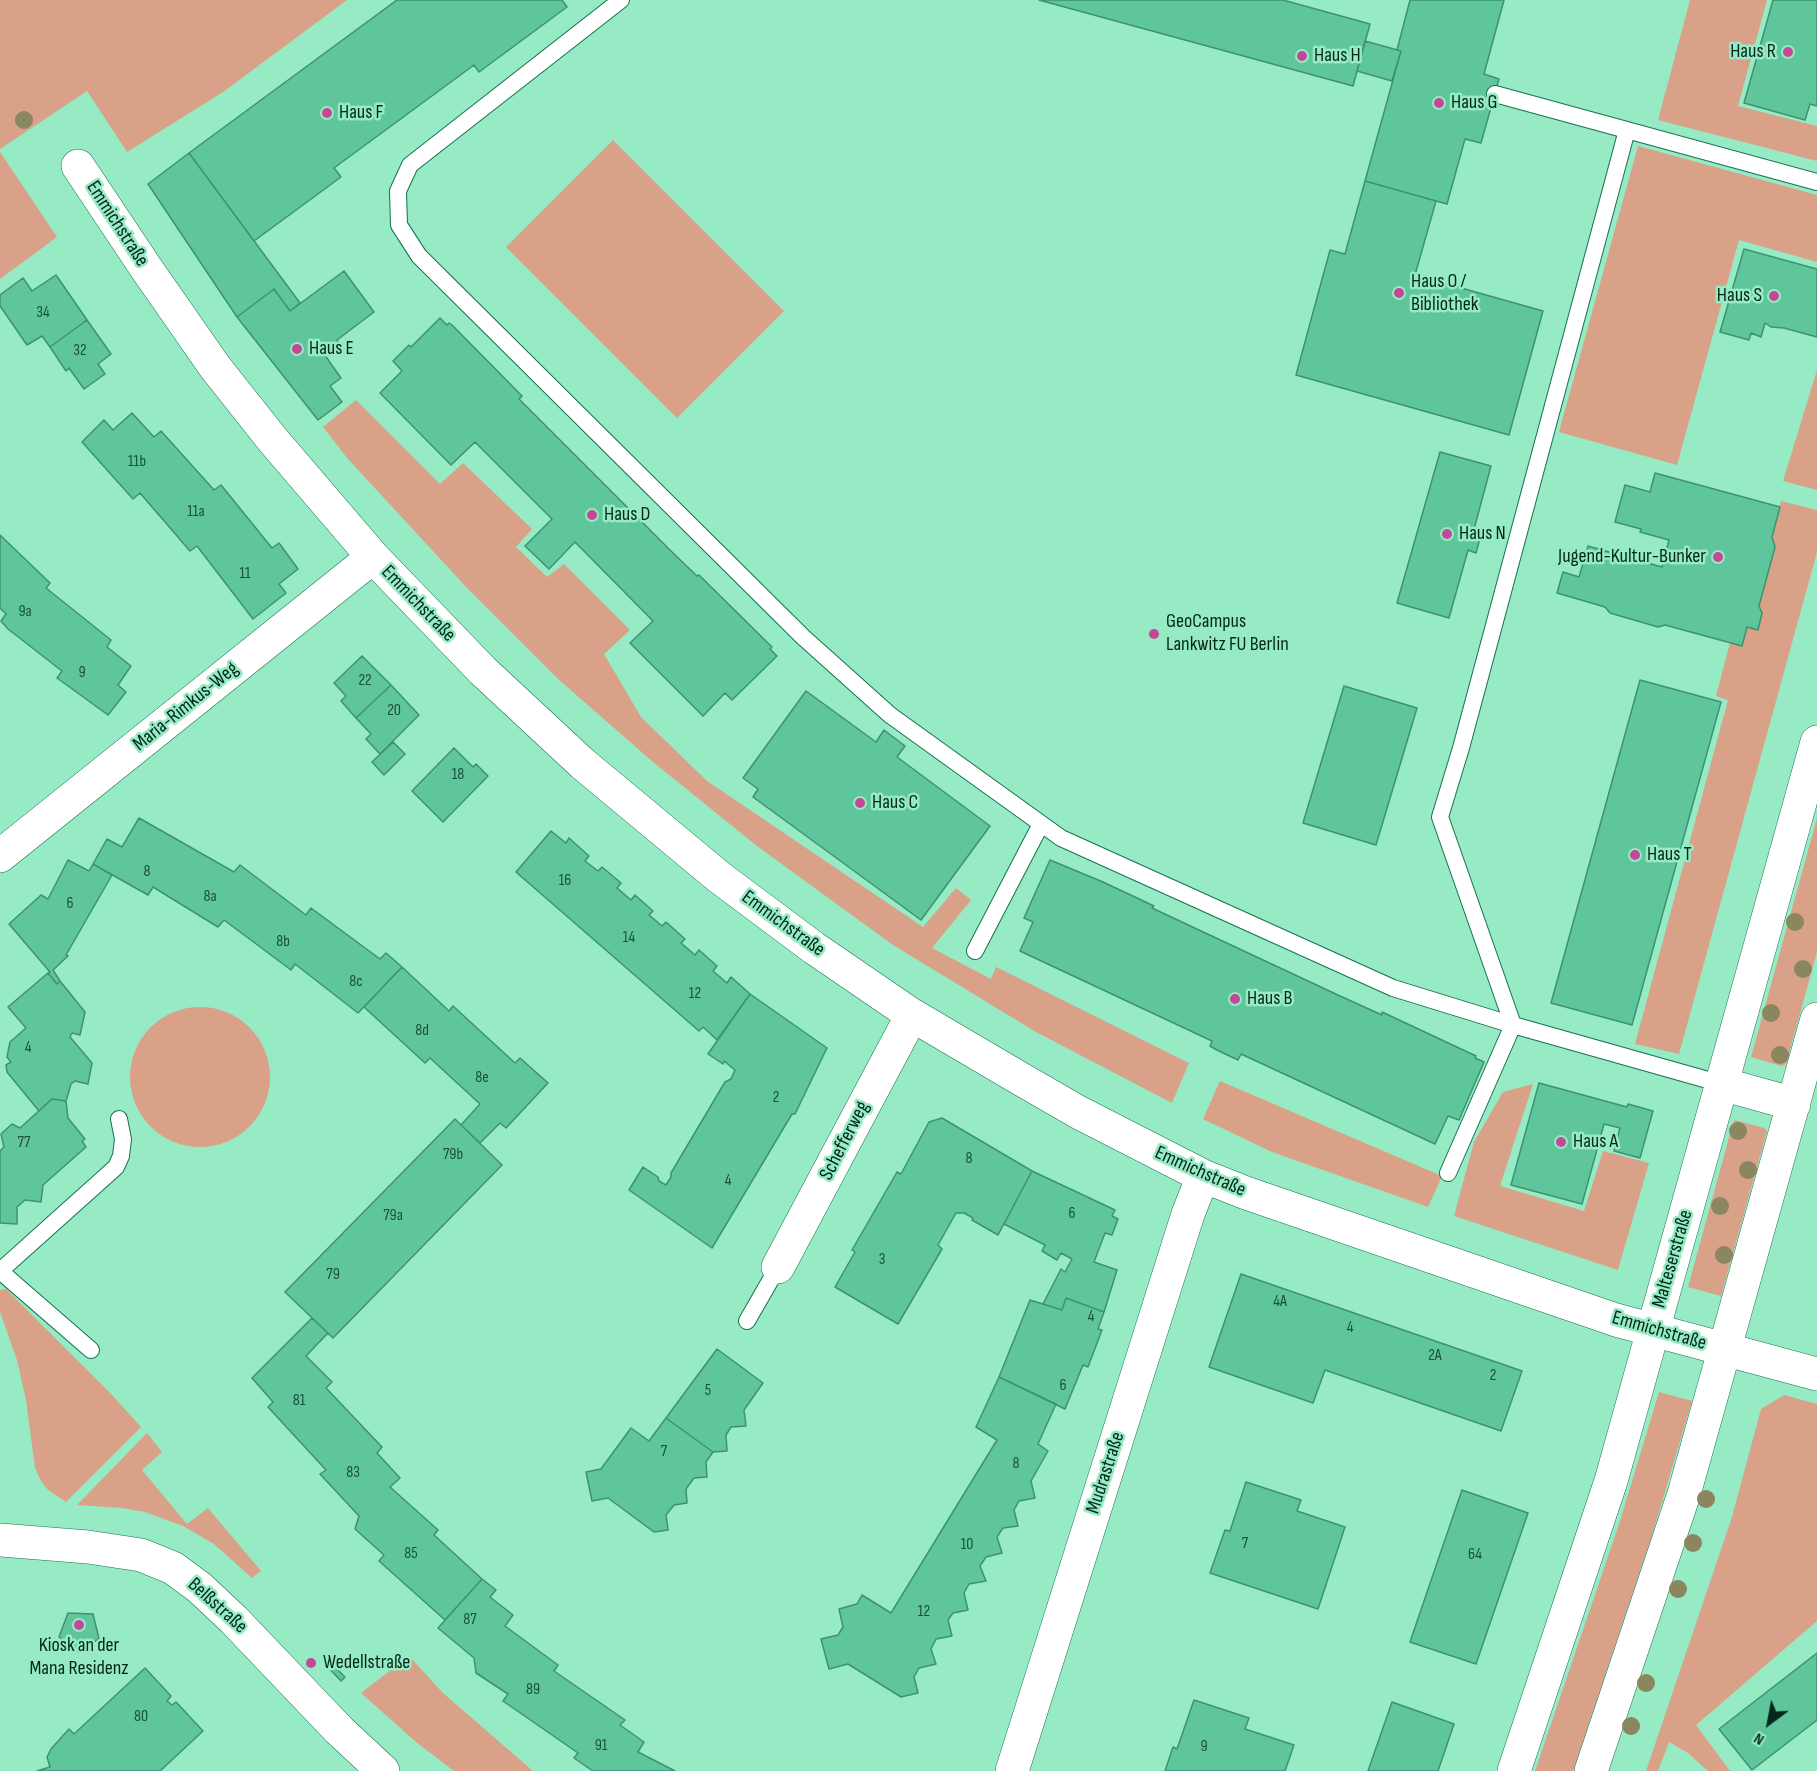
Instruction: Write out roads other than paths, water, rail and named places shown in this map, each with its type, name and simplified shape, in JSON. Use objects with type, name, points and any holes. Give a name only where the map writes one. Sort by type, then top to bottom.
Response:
[{"type":"street","name":"Emmichstraße","points":[[78,166],[215,367],[272,439],[373,557],[508,695],[583,764],[719,877],[814,948],[912,1015],[1078,1112],[1203,1176],[1246,1193],[1616,1320],[1817,1374]]},
{"type":"street","name":"Maria-Rimkus-Weg","points":[[0,856],[373,557]]},
{"type":"street","name":"Malteserstraße","points":[[1514,1771],[1611,1481],[1817,742]]},
{"type":"street","name":"Schefferweg","points":[[778,1267],[912,1015]]},
{"type":"street","points":[[1591,1771],[1684,1494],[1817,1019]]},
{"type":"street","points":[[1722,1084],[1794,1104]]},
{"type":"street","name":"Mudrastraße","points":[[1011,1771],[1188,1214],[1203,1176]]},
{"type":"street","name":"Belßstraße","points":[[0,1540],[88,1547],[141,1555],[173,1568],[200,1588],[234,1620],[339,1730],[383,1771]]},
{"type":"lane","points":[[621,0],[410,165],[398,191],[399,225],[419,256],[803,637],[890,715],[1061,838],[1393,988],[1513,1025],[1722,1084]]},
{"type":"lane","points":[[1495,94],[1817,182]]},
{"type":"lane","points":[[1449,1173],[1513,1025],[1440,817],[1461,748],[1627,130]]},
{"type":"lane","points":[[975,951],[1041,824]]},
{"type":"lane","points":[[91,1350],[0,1271],[116,1167],[121,1156],[123,1139],[119,1119]]},
{"type":"lane","points":[[747,1320],[778,1267]]},
{"type":"place","name":"Haus R","points":[[1788,52]]},
{"type":"place","name":"Haus H","points":[[1302,56]]},
{"type":"place","name":"Haus G","points":[[1439,103]]},
{"type":"place","name":"Haus F","points":[[327,113]]},
{"type":"place","name":"Haus O / Bibliothek","points":[[1399,293]]},
{"type":"place","name":"Haus S","points":[[1774,296]]},
{"type":"place","name":"Haus E","points":[[297,349]]},
{"type":"place","name":"Haus D","points":[[592,515]]},
{"type":"place","name":"Haus N","points":[[1447,534]]},
{"type":"place","name":"Jugend-Kultur-Bunker","points":[[1718,557]]},
{"type":"place","name":"GeoCampus Lankwitz FU Berlin","points":[[1154,634]]},
{"type":"place","name":"Haus C","points":[[860,803]]},
{"type":"place","name":"Haus T","points":[[1635,855]]},
{"type":"place","name":"Haus B","points":[[1235,999]]},
{"type":"place","name":"Haus A","points":[[1561,1142]]},
{"type":"place","name":"Kiosk an der Mana Residenz","points":[[79,1625]]},
{"type":"place","name":"Wedellstraße","points":[[311,1663]]}]
